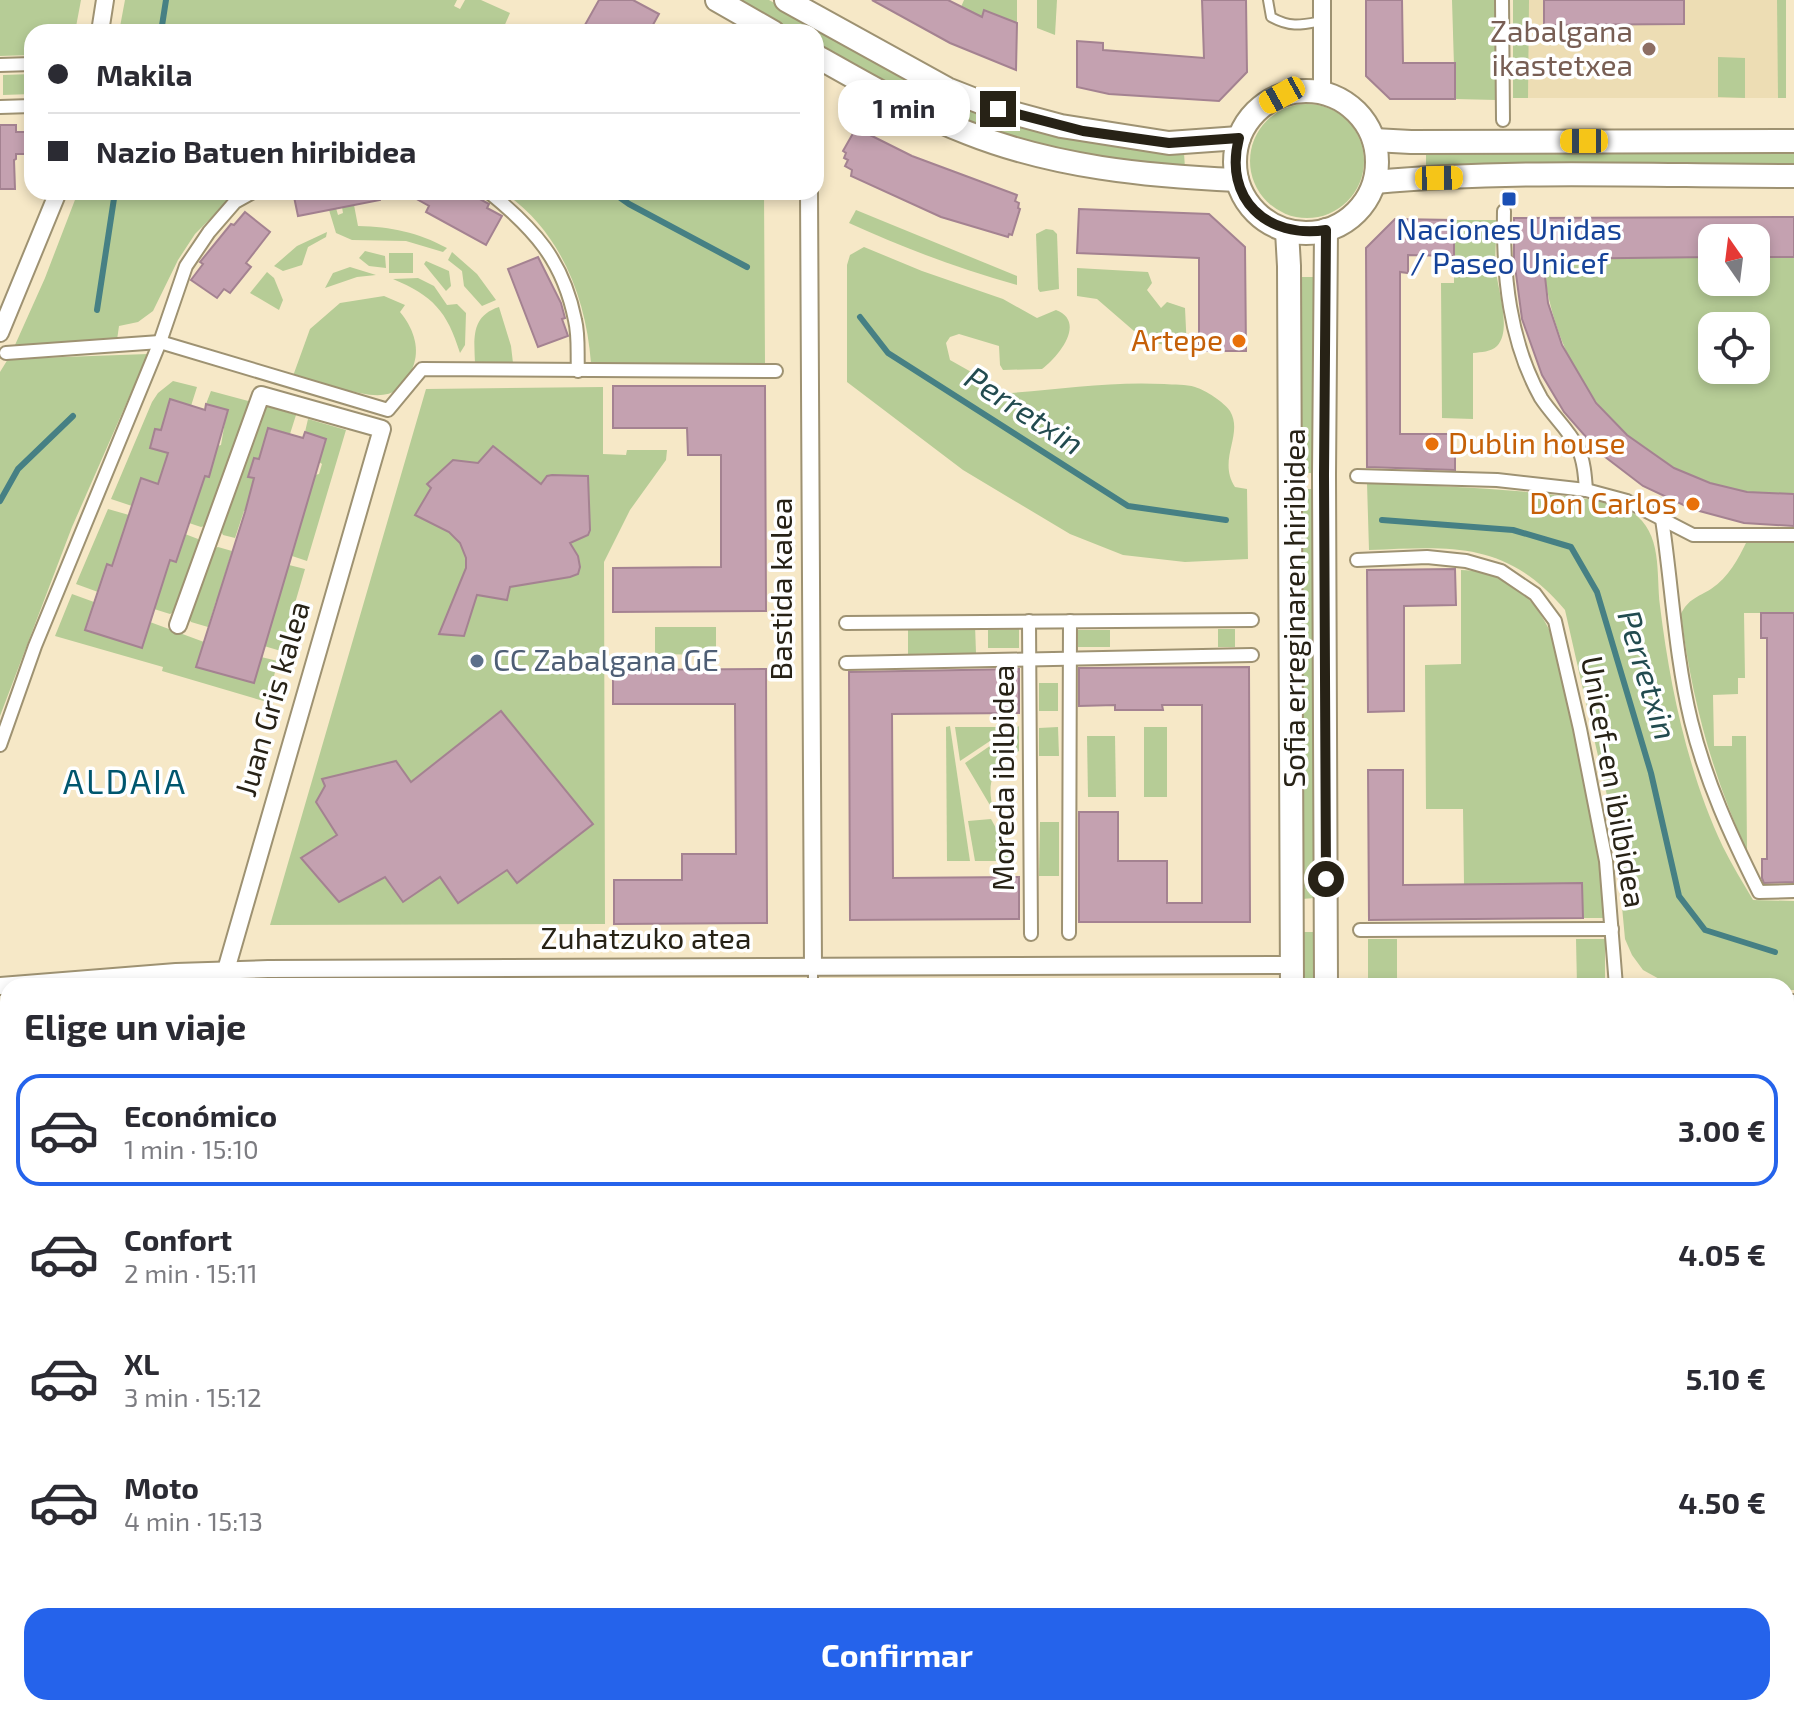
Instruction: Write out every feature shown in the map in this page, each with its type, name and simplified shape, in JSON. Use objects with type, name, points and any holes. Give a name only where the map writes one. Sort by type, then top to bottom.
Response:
[{"type":"main road","points":[[717,0],[759,24]]},
{"type":"main road","points":[[791,1],[947,89],[998,109],[1090,132],[1169,143],[1239,138]]},
{"type":"main road","points":[[824,65],[915,111],[1023,152],[1120,172],[1237,180]]},
{"type":"main road","points":[[1302,91],[1322,93],[1345,102],[1363,118],[1374,140],[1375,182],[1368,198],[1343,223],[1306,233],[1287,231],[1264,220],[1247,202],[1237,180],[1235,151],[1249,120],[1263,105],[1282,95],[1302,91]]},
{"type":"main road","points":[[1374,140],[1794,141]]},
{"type":"main road","points":[[1375,182],[1413,178],[1520,176],[1794,176]]},
{"type":"main road","name":"Sofia erreginaren hiribidea","points":[[1326,230],[1326,978]]},
{"type":"main road","name":"Sofia erreginaren hiribidea","points":[[1287,231],[1292,976]]},
{"type":"street","points":[[101,24],[105,0]]},
{"type":"street","points":[[1322,0],[1322,93]]},
{"type":"street","points":[[1502,0],[1503,120]]},
{"type":"street","points":[[0,65],[24,64]]},
{"type":"street","points":[[0,107],[24,106]]},
{"type":"street","points":[[0,333],[55,200]]},
{"type":"street","points":[[0,745],[35,646],[160,342],[186,266],[209,232],[239,200]]},
{"type":"street","points":[[499,200],[547,247],[564,283],[576,321],[578,371]]},
{"type":"street","name":"Bastida kalea","points":[[809,200],[813,967]]},
{"type":"street","points":[[1504,211],[1503,263],[1510,309],[1522,355],[1542,398],[1577,447],[1584,468],[1586,490]]},
{"type":"street","points":[[6,353],[160,342],[388,410],[422,369],[776,371]]},
{"type":"street","name":"Juan Gris kalea","points":[[178,625],[261,395],[382,429],[226,970]]},
{"type":"street","points":[[1357,476],[1497,480],[1586,490],[1627,501],[1693,535],[1794,535]]},
{"type":"street","points":[[1662,519],[1691,718],[1721,816],[1759,892],[1794,891]]},
{"type":"street","name":"Unicef-en ibilbidea","points":[[1357,560],[1427,557],[1466,561],[1501,571],[1535,594],[1555,621],[1606,861],[1615,978]]},
{"type":"street","points":[[846,623],[1252,620]]},
{"type":"street","name":"Moreda ibilbidea","points":[[1029,621],[1031,934]]},
{"type":"street","points":[[1069,933],[1070,621]]},
{"type":"street","points":[[846,663],[1252,655]]},
{"type":"street","points":[[1360,930],[1612,929]]},
{"type":"street","name":"Zuhatzuko atea","points":[[113,978],[226,970],[813,967],[1292,976]]},
{"type":"lane","points":[[1268,0],[1271,17],[1285,25],[1322,21]]},
{"type":"lane","name":"Bastida kalea","points":[[813,967],[813,978]]},
{"type":"shaded area","name":"Zabalgana ikastetxea","points":[[1513,0],[1786,0],[1786,98],[1513,98]]},
{"type":"green space","points":[[0,0],[81,0],[76,24],[24,24],[24,55],[0,56]]},
{"type":"green space","points":[[125,0],[457,0],[454,6],[460,9],[465,0],[481,0],[510,13],[505,24],[120,24]]},
{"type":"green space","points":[[738,0],[769,0],[812,24],[781,24]]},
{"type":"green space","points":[[964,0],[1017,0],[1017,23],[984,11],[982,17],[961,7]]},
{"type":"green space","points":[[1037,0],[1057,0],[1055,35],[1037,28]]},
{"type":"green space","points":[[1452,0],[1495,0],[1496,100],[1455,99]]},
{"type":"green space","points":[[1513,0],[1529,0],[1528,98],[1513,98]]},
{"type":"green space","points":[[1777,0],[1786,0],[1786,98],[1778,98]]},
{"type":"green space","points":[[824,31],[1001,121],[1110,145],[1184,153],[1185,168],[1084,155],[986,130],[921,102],[824,49]]},
{"type":"green space","points":[[1718,57],[1745,58],[1745,98],[1718,97]]},
{"type":"green space","points":[[24,74],[24,94],[3,95],[3,75]]},
{"type":"green space","points":[[1307,104],[1329,109],[1347,121],[1359,139],[1364,161],[1359,183],[1347,201],[1329,213],[1307,218],[1285,213],[1267,201],[1255,183],[1250,161],[1255,139],[1267,121],[1285,109]]},
{"type":"green space","points":[[1794,152],[1794,165],[1426,166],[1426,154]]},
{"type":"green space","points":[[75,200],[229,200],[195,234],[178,260],[153,311],[138,322],[119,326],[117,340],[15,345]]},
{"type":"green space","points":[[513,200],[764,200],[765,364],[591,363],[583,314],[566,267],[555,245]]},
{"type":"green space","points":[[354,205],[358,226],[404,231],[447,248],[443,252],[406,241],[352,240],[336,233],[329,210],[336,208],[338,215],[343,213],[342,207]]},
{"type":"green space","points":[[856,210],[1017,276],[1017,285],[932,257],[849,223]]},
{"type":"green space","points":[[1454,220],[1497,220],[1495,265],[1503,310],[1503,331],[1495,348],[1473,353],[1473,419],[1442,418],[1441,283],[1454,283]]},
{"type":"green space","points":[[1046,229],[1057,234],[1059,289],[1040,292],[1036,234]]},
{"type":"green space","points":[[327,232],[326,237],[308,247],[302,265],[283,271],[274,266],[297,246]]},
{"type":"green space","points":[[864,247],[1003,299],[1037,318],[1056,310],[1065,315],[1069,323],[1067,340],[1042,369],[1003,370],[999,346],[959,334],[950,337],[946,343],[950,360],[989,382],[999,394],[1143,383],[1195,387],[1223,404],[1230,411],[1234,429],[1229,457],[1230,477],[1235,487],[1247,489],[1248,559],[1185,562],[1123,555],[1070,534],[963,470],[847,382],[847,265],[850,255]]},
{"type":"green space","points":[[365,251],[385,256],[386,268],[369,266],[359,258]]},
{"type":"green space","points":[[452,252],[477,274],[496,300],[482,306],[464,286],[462,271],[448,260]]},
{"type":"green space","points":[[389,253],[413,253],[413,273],[389,273]]},
{"type":"green space","points":[[1698,257],[1698,296],[1770,296],[1770,257],[1794,257],[1794,494],[1745,492],[1703,481],[1665,463],[1632,440],[1604,411],[1580,378],[1562,341],[1549,301],[1543,259]]},
{"type":"green space","points":[[426,261],[449,271],[451,286],[446,291],[424,264]]},
{"type":"green space","points":[[350,267],[376,275],[357,277],[325,288],[333,273]]},
{"type":"green space","points":[[1077,268],[1148,272],[1152,283],[1147,290],[1161,308],[1167,302],[1185,308],[1187,350],[1155,343],[1134,331],[1097,299],[1077,296]]},
{"type":"green space","points":[[267,272],[274,278],[283,300],[279,310],[250,293]]},
{"type":"green space","points":[[1300,277],[1315,277],[1315,473],[1301,473]]},
{"type":"green space","points":[[418,278],[434,286],[447,305],[457,304],[466,313],[465,345],[460,353],[450,326],[437,307],[419,292],[393,279]]},
{"type":"green space","points":[[384,296],[405,305],[400,312],[415,343],[414,364],[402,386],[394,392],[376,395],[293,376],[310,329],[340,303]]},
{"type":"green space","points":[[499,307],[513,363],[475,363],[475,337],[479,322]]},
{"type":"green space","points":[[148,354],[72,527],[0,716],[0,372],[8,359]]},
{"type":"green space","points":[[173,381],[197,387],[191,406],[170,400],[161,430],[155,429],[150,448],[168,453],[166,461],[221,445],[227,410],[206,404],[211,391],[252,402],[208,525],[201,527],[189,523],[197,497],[142,479],[132,506],[111,499],[152,402]]},
{"type":"green space","name":"CC Zabalgana GE","points":[[603,387],[603,454],[626,455],[627,450],[667,450],[666,460],[630,510],[604,562],[605,924],[270,925],[426,389]]},
{"type":"green space","points":[[264,405],[296,415],[290,434],[268,428],[259,459],[254,458],[249,476],[254,478],[250,492],[319,474],[326,439],[305,432],[308,419],[346,430],[307,561],[292,556],[300,528],[244,511],[235,538],[223,535],[220,529]]},
{"type":"green space","points":[[1367,483],[1496,489],[1588,499],[1619,505],[1642,521],[1649,531],[1656,554],[1669,667],[1690,760],[1723,847],[1753,900],[1794,901],[1794,978],[1658,978],[1643,970],[1625,939],[1615,831],[1565,610],[1543,587],[1499,559],[1452,549],[1369,550]]},
{"type":"green space","points":[[1301,489],[1315,489],[1316,898],[1301,899]]},
{"type":"green space","points":[[108,509],[129,515],[120,544],[176,562],[185,534],[198,539],[200,543],[175,611],[170,614],[154,609],[162,582],[107,565],[98,592],[76,584]]},
{"type":"green space","points":[[1747,541],[1794,541],[1794,613],[1744,613],[1745,678],[1738,678],[1738,694],[1713,695],[1714,746],[1732,746],[1732,736],[1746,736],[1747,851],[1713,764],[1691,675],[1681,614],[1690,602],[1723,579]]},
{"type":"green space","points":[[218,547],[232,551],[224,577],[280,594],[289,565],[305,569],[281,651],[264,646],[272,618],[216,601],[208,627],[191,622],[188,618],[212,549]]},
{"type":"green space","points":[[1461,570],[1494,576],[1520,591],[1540,614],[1556,644],[1598,848],[1605,918],[1583,918],[1582,883],[1464,884],[1463,809],[1426,809],[1425,665],[1461,664]]},
{"type":"green space","points":[[72,594],[94,602],[86,630],[141,648],[150,622],[204,642],[197,667],[253,683],[261,657],[278,661],[267,702],[162,671],[163,667],[55,636]]},
{"type":"green space","points":[[975,625],[976,653],[908,654],[908,626]]},
{"type":"green space","points":[[655,627],[716,627],[716,655],[655,654]]},
{"type":"green space","points":[[1019,629],[1019,648],[988,648],[988,630]]},
{"type":"green space","points":[[1218,629],[1235,629],[1235,647],[1218,647]]},
{"type":"green space","points":[[1078,630],[1110,630],[1110,647],[1078,647]]},
{"type":"green space","points":[[1039,683],[1058,683],[1058,711],[1039,711]]},
{"type":"green space","points":[[950,726],[970,861],[947,861],[946,727]]},
{"type":"green space","points":[[1019,726],[1019,751],[1003,763],[993,776],[990,791],[994,812],[965,763]]},
{"type":"green space","points":[[955,727],[1011,727],[960,761]]},
{"type":"green space","points":[[1058,727],[1059,756],[1039,756],[1039,728]]},
{"type":"green space","points":[[1144,727],[1167,727],[1167,797],[1144,797]]},
{"type":"green space","points":[[1087,736],[1115,736],[1116,797],[1088,797]]},
{"type":"green space","points":[[991,819],[1014,861],[975,861],[968,821]]},
{"type":"green space","points":[[1040,822],[1059,822],[1059,876],[1039,876]]},
{"type":"green space","points":[[1301,932],[1316,932],[1316,978],[1302,978]]},
{"type":"green space","points":[[1368,939],[1397,939],[1397,978],[1368,978]]},
{"type":"green space","points":[[1576,939],[1605,939],[1605,978],[1577,978]]},
{"type":"building","points":[[599,0],[633,0],[659,14],[653,24],[586,24]]},
{"type":"building","points":[[872,0],[948,0],[982,17],[984,10],[1017,23],[1016,70],[950,43]]},
{"type":"building","points":[[1202,0],[1246,0],[1247,72],[1219,101],[1109,94],[1077,87],[1077,41],[1103,43],[1103,50],[1204,58]]},
{"type":"building","points":[[1366,0],[1402,0],[1403,63],[1455,63],[1455,99],[1390,99],[1366,76]]},
{"type":"building","points":[[1544,0],[1684,0],[1684,24],[1544,25]]},
{"type":"building","points":[[0,125],[16,125],[16,132],[24,132],[24,154],[16,154],[14,160],[15,189],[0,189]]},
{"type":"building","points":[[856,128],[912,156],[1017,195],[1015,201],[1020,209],[1012,235],[1008,237],[941,217],[851,176],[852,170],[845,166],[848,160],[844,158],[846,153],[843,151]]},
{"type":"building","points":[[295,200],[380,200],[298,216]]},
{"type":"building","points":[[418,200],[482,200],[489,204],[487,208],[502,216],[486,245],[426,212],[429,206]]},
{"type":"building","points":[[1079,209],[1209,214],[1245,247],[1246,351],[1199,351],[1199,258],[1077,253]]},
{"type":"building","points":[[245,212],[270,232],[246,263],[251,267],[230,293],[224,289],[217,298],[191,280],[203,264],[200,262]]},
{"type":"building","points":[[1794,217],[1794,257],[1770,257],[1770,224],[1698,224],[1698,257],[1543,259],[1548,303],[1562,345],[1596,403],[1627,435],[1674,468],[1710,483],[1747,492],[1794,494],[1794,526],[1744,523],[1692,509],[1643,486],[1600,453],[1564,412],[1542,375],[1522,319],[1514,259],[1514,218]]},
{"type":"building","points":[[1395,219],[1454,220],[1454,256],[1408,255],[1408,273],[1400,272],[1400,434],[1455,434],[1455,470],[1367,467],[1366,248]]},
{"type":"building","points":[[538,257],[561,303],[568,336],[538,347],[508,269]]},
{"type":"building","points":[[613,386],[765,386],[766,611],[613,612],[613,568],[721,567],[721,455],[688,455],[687,428],[613,428]]},
{"type":"building","points":[[170,399],[205,410],[206,404],[228,410],[209,477],[205,476],[176,562],[170,560],[142,648],[85,630],[107,564],[112,566],[141,478],[158,484],[168,453],[150,448],[155,429],[161,430]]},
{"type":"building","points":[[268,428],[303,438],[305,432],[326,439],[254,683],[196,667],[245,512],[254,478],[248,477],[254,458],[259,459]]},
{"type":"building","points":[[493,446],[541,484],[552,475],[588,476],[590,530],[588,535],[570,543],[578,556],[578,574],[510,587],[507,600],[477,595],[464,636],[439,634],[466,568],[466,558],[460,543],[449,532],[415,515],[431,488],[427,484],[453,460],[478,463]]},
{"type":"building","points":[[1455,569],[1456,605],[1404,606],[1404,711],[1368,712],[1367,570]]},
{"type":"building","points":[[1761,613],[1794,613],[1794,882],[1764,883],[1762,878],[1762,859],[1767,859],[1767,638],[1761,638]]},
{"type":"building","points":[[1249,667],[1250,922],[1079,922],[1079,812],[1118,812],[1118,861],[1167,861],[1167,903],[1202,903],[1202,705],[1162,705],[1163,710],[1115,710],[1115,705],[1079,706],[1079,668]]},
{"type":"building","points":[[766,669],[767,923],[614,924],[614,880],[682,880],[682,854],[736,854],[735,704],[613,704],[613,670]]},
{"type":"building","points":[[1019,669],[1019,713],[892,714],[893,878],[1019,877],[1019,919],[850,920],[849,672]]},
{"type":"building","points":[[501,711],[593,824],[517,883],[507,870],[458,903],[440,877],[403,902],[385,877],[339,902],[301,858],[337,835],[316,802],[325,786],[322,779],[396,761],[411,782]]},
{"type":"building","points":[[1368,770],[1403,770],[1403,885],[1582,883],[1583,918],[1369,920]]},
{"type":"waterway","name":"Perretxin","points":[[162,24],[166,0]]},
{"type":"waterway","points":[[97,310],[114,200]]},
{"type":"waterway","name":"Perretxin","points":[[623,200],[747,267]]},
{"type":"waterway","name":"Perretxin","points":[[860,317],[888,353],[1128,506],[1226,520]]},
{"type":"waterway","points":[[0,501],[18,469],[73,416]]},
{"type":"waterway","name":"Perretxin","points":[[1382,520],[1513,530],[1571,547],[1597,592],[1651,773],[1679,896],[1705,930],[1775,952]]},
{"type":"place","name":"Zabalgana ikastetxea","points":[[1649,49]]},
{"type":"place","name":"Naciones Unidas / Paseo Unicef","points":[[1509,199]]},
{"type":"place","name":"Artepe","points":[[1239,341]]},
{"type":"place","name":"Dublin house","points":[[1432,444]]},
{"type":"place","name":"Don Carlos","points":[[1693,504]]},
{"type":"place","name":"CC Zabalgana GE","points":[[477,661]]},
{"type":"district","name":"ALDAIA","points":[[125,782]]},
{"type":"route","points":[[998,109],[1083,131],[1169,143],[1239,138],[1235,151],[1237,180],[1247,202],[1264,220],[1287,231],[1306,233],[1326,230],[1326,879]]}]
